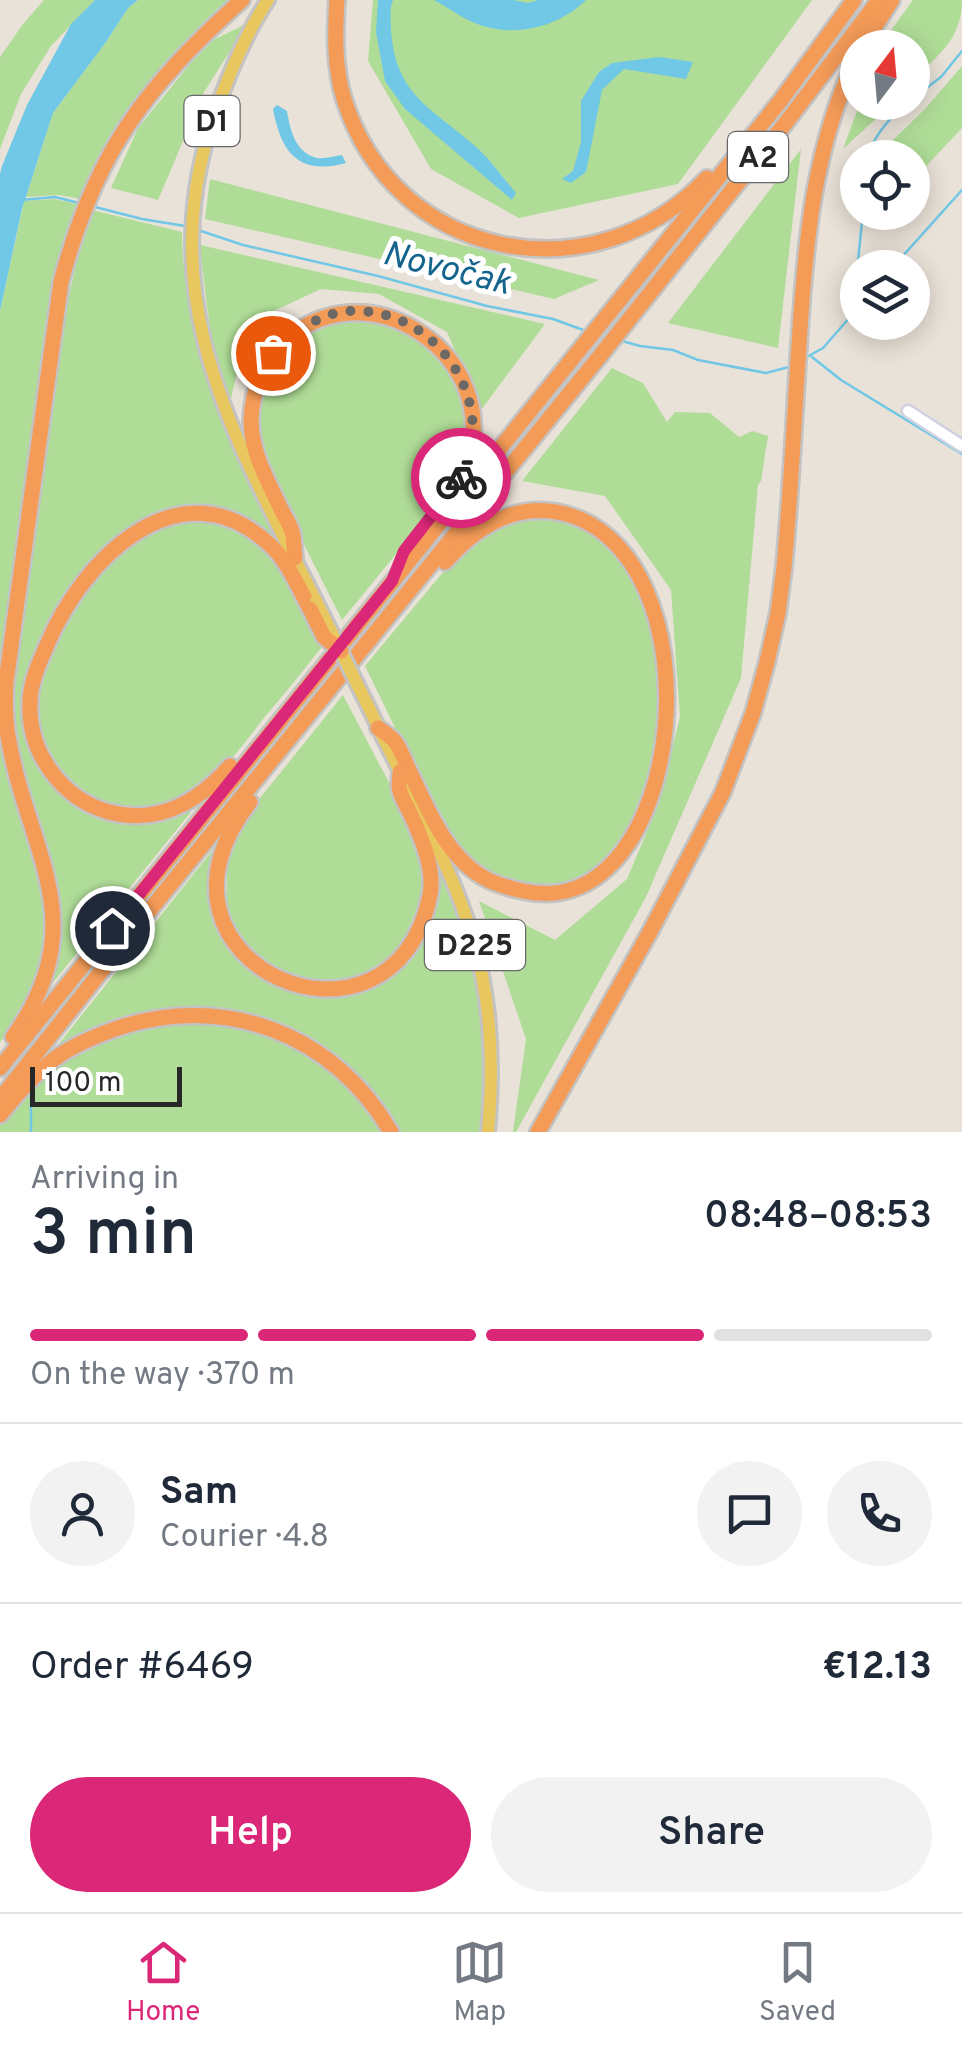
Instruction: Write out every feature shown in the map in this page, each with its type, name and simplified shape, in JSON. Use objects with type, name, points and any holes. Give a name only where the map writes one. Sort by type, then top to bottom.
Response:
[{"type":"highway","points":[[9,1047],[34,1004],[52,946],[53,910],[45,863],[10,749],[5,713],[6,682],[61,282],[78,223],[116,142],[148,94],[242,0]]},
{"type":"highway","points":[[338,0],[335,29],[340,82],[352,123],[367,150],[384,174],[432,216],[483,240],[564,249],[594,245],[649,224],[693,192],[758,114],[781,100]]},
{"type":"highway","name":"A2","points":[[0,1068],[9,1047],[614,308],[781,100],[854,0]]},
{"type":"highway","name":"A2","points":[[0,1098],[23,1079],[304,721],[788,120],[879,0]]},
{"type":"highway","points":[[873,30],[892,0]]},
{"type":"highway","points":[[538,1132],[694,849],[736,762],[757,696],[778,613],[788,526],[807,230],[818,166],[840,94]]},
{"type":"highway","points":[[294,558],[292,533],[259,461],[253,437],[251,419],[260,375],[273,353],[312,322],[353,311],[373,313],[409,325],[429,339],[450,361],[469,394],[473,413],[474,436],[466,468],[452,492],[404,551],[392,581]]},
{"type":"highway","points":[[373,636],[396,622],[474,533],[510,515],[552,511],[602,530],[630,559],[653,607],[666,682],[662,754],[647,810],[630,844],[608,868],[566,892],[535,894],[500,885],[460,860],[436,824],[396,742],[378,728]]},
{"type":"highway","points":[[296,700],[276,711],[221,777],[203,792],[168,812],[141,815],[95,808],[59,783],[32,732],[30,702],[42,654],[66,605],[88,578],[139,529],[158,520],[192,514],[234,521],[270,545],[313,605],[324,637],[341,652]]},
{"type":"highway","points":[[304,721],[297,744],[238,819],[218,869],[222,921],[238,949],[266,974],[303,988],[358,985],[390,968],[414,939],[431,890],[429,866],[399,790],[400,772]]},
{"type":"highway","points":[[0,1114],[23,1079],[77,1045],[132,1023],[195,1014],[251,1022],[306,1044],[349,1078],[392,1132]]},
{"type":"main road","name":"D1","points":[[268,0],[251,28],[212,117],[200,165],[192,261],[210,367],[231,426],[313,605]]},
{"type":"main road","name":"D1","points":[[245,44],[277,0]]},
{"type":"main road","points":[[341,652],[378,728]]},
{"type":"main road","name":"D225","points":[[378,728],[474,940],[490,1022],[488,1132]]},
{"type":"street","points":[[908,412],[962,446]]},
{"type":"green space","points":[[44,0],[95,0],[51,46],[21,94],[0,149],[0,57]]},
{"type":"green space","points":[[138,0],[232,0],[178,51],[139,97],[111,140],[81,199],[58,195],[26,197],[53,113],[128,8]]},
{"type":"green space","points":[[373,0],[812,0],[678,184],[519,218],[431,169],[368,61]]},
{"type":"green space","points":[[913,0],[962,0],[953,36],[930,63],[930,30],[891,30]]},
{"type":"green space","points":[[248,23],[204,92],[158,200],[111,188],[138,128],[207,43]]},
{"type":"green space","points":[[962,66],[962,128],[930,162],[930,140],[893,140],[914,120],[930,120],[930,103]]},
{"type":"green space","points":[[854,120],[875,120],[853,140],[846,140]]},
{"type":"green space","points":[[801,149],[778,348],[668,323]]},
{"type":"green space","points":[[210,179],[599,280],[554,299],[205,219]]},
{"type":"green space","points":[[54,199],[77,204],[57,269],[45,330],[0,672],[0,311],[24,201]]},
{"type":"green space","points":[[92,210],[182,232],[183,262],[204,372],[276,541],[218,510],[127,531],[97,555],[45,631],[23,695],[23,721],[33,755],[44,775],[67,798],[135,822],[191,812],[47,990],[58,945],[59,903],[18,756],[12,724],[13,676],[60,336],[84,228]]},
{"type":"green space","points":[[200,245],[545,324],[481,410],[447,332],[379,294],[321,289],[265,315],[241,355],[229,407],[213,347]]},
{"type":"green space","points":[[358,319],[409,335],[431,350],[453,379],[467,436],[463,460],[450,488],[342,620],[264,455],[259,407],[271,371],[294,342],[328,323]]},
{"type":"green space","points":[[612,368],[643,383],[667,422],[675,412],[710,413],[739,437],[752,431],[768,436],[758,485],[741,678],[646,897],[513,1132],[526,1039],[479,901],[555,940],[627,879],[659,803],[680,717],[671,590],[605,496],[522,481]]},
{"type":"green space","points":[[541,517],[590,532],[607,543],[627,568],[649,627],[657,670],[659,714],[651,779],[641,807],[617,845],[605,860],[580,877],[539,884],[495,876],[476,865],[453,842],[365,666],[459,553],[499,526]]},
{"type":"green space","points":[[194,520],[241,531],[268,552],[290,582],[321,648],[232,758],[205,784],[185,797],[153,808],[107,804],[70,783],[47,750],[37,710],[43,668],[77,604],[117,555],[150,533]]},
{"type":"green space","points":[[343,695],[406,815],[424,864],[425,890],[399,950],[368,974],[335,983],[276,973],[244,946],[227,912],[227,858],[256,803]]},
{"type":"green space","points":[[0,726],[44,893],[45,941],[36,981],[17,1020],[0,1042]]},
{"type":"green space","points":[[219,842],[212,887],[223,931],[247,966],[279,988],[315,996],[352,992],[385,976],[413,951],[430,916],[435,873],[439,872],[466,947],[479,998],[485,1050],[481,1132],[397,1132],[320,1047],[282,1024],[237,1011],[190,1006],[145,1012],[54,1050]]},
{"type":"green space","points":[[214,1021],[289,1041],[345,1080],[386,1132],[0,1132],[0,1124],[47,1071],[80,1049],[153,1023]]},
{"type":"water","points":[[95,0],[138,0],[128,8],[53,113],[22,209],[0,311],[2,166],[27,105],[71,24]]},
{"type":"water","points":[[378,0],[393,0],[394,53],[408,86],[486,157],[516,193],[512,200],[405,109],[385,81],[376,32]]},
{"type":"water","points":[[434,0],[586,0],[551,23],[510,30],[477,24]]},
{"type":"water","points":[[659,57],[693,62],[686,79],[624,69],[602,90],[586,172],[571,183],[562,179],[573,171],[581,142],[581,101],[599,72],[612,63]]},
{"type":"water","points":[[277,105],[287,111],[292,132],[303,151],[317,158],[342,155],[346,163],[315,166],[294,157],[276,124],[273,109]]},
{"type":"waterway","points":[[930,85],[962,51]]},
{"type":"waterway","points":[[875,140],[890,120]]},
{"type":"waterway","name":"Novočak","points":[[908,250],[962,190]]},
{"type":"waterway","name":"Novočak","points":[[21,200],[55,197],[83,204]]},
{"type":"waterway","name":"Novočak","points":[[95,207],[185,226]]},
{"type":"waterway","name":"Novočak","points":[[198,230],[243,245],[553,319],[586,331]]},
{"type":"waterway","points":[[859,250],[861,230]]},
{"type":"waterway","name":"Novočak","points":[[805,358],[823,348],[840,329]]},
{"type":"waterway","name":"Novočak","points":[[622,341],[766,373],[789,367]]},
{"type":"waterway","points":[[812,357],[841,380],[962,454]]},
{"type":"waterway","points":[[31,1096],[31,1132]]},
{"type":"way so far","points":[[273,353],[312,322],[337,314],[373,313],[409,325],[450,361],[469,394],[474,436],[461,478]]},
{"type":"route","points":[[112,928],[392,581],[404,551],[461,478]]}]
